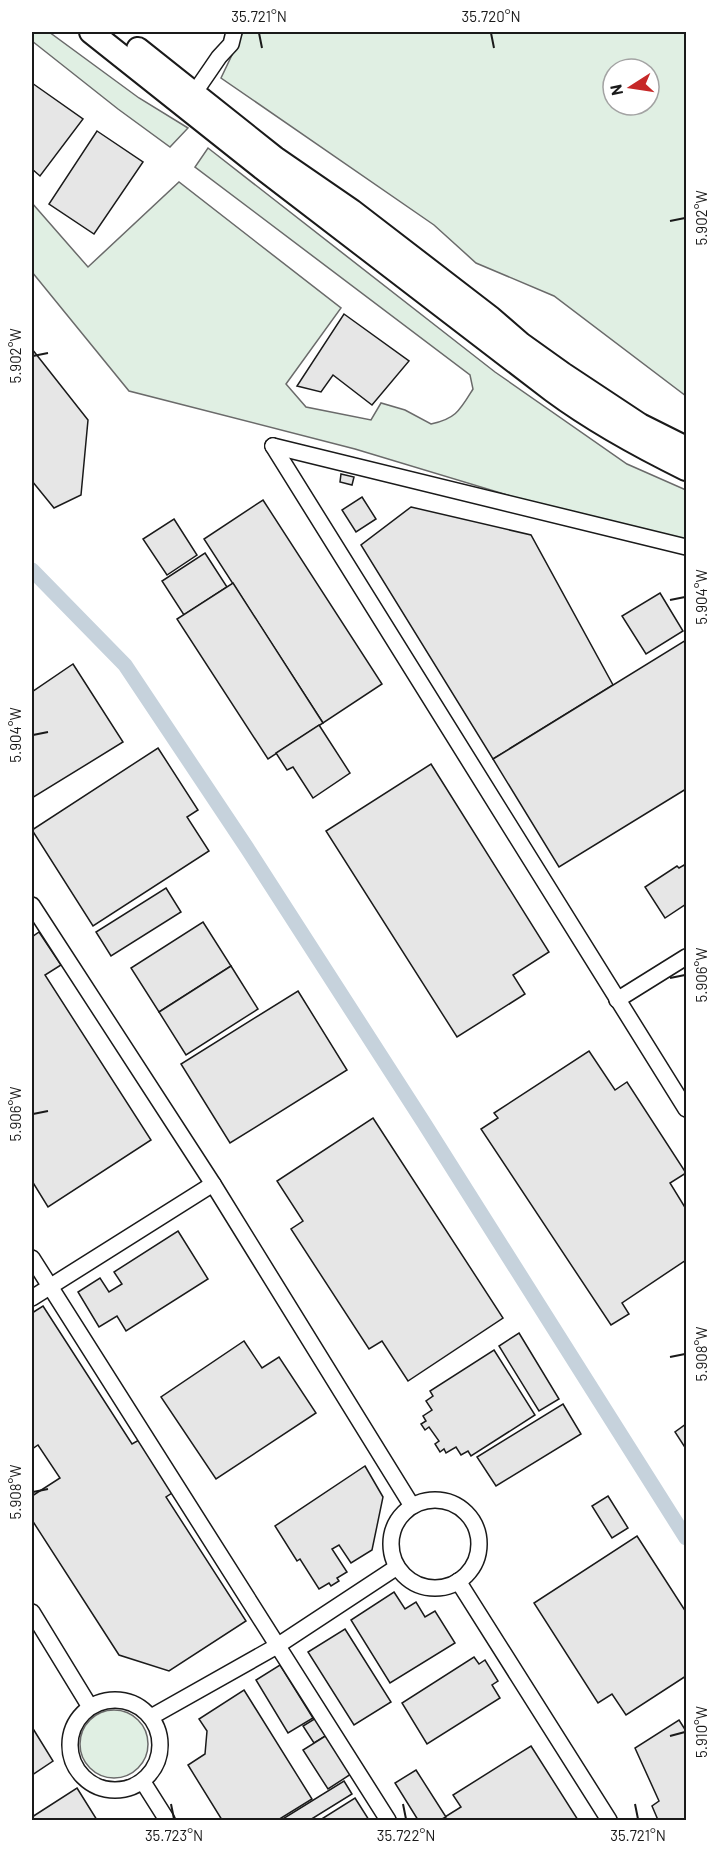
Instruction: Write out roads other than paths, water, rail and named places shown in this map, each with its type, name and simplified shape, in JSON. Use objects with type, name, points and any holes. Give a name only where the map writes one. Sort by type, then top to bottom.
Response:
[{"type":"highway","points":[[91,32],[266,171],[579,411],[630,442],[687,469]]},
{"type":"highway","points":[[116,32],[195,92],[275,158],[352,212],[491,318],[521,344],[640,425],[687,448]]},
{"type":"street","points":[[195,92],[231,44],[234,32]]},
{"type":"street","points":[[687,547],[273,446],[687,1109]]},
{"type":"street","points":[[32,904],[213,1184],[412,1506]]},
{"type":"street","points":[[617,1000],[687,957]]},
{"type":"street","points":[[32,1298],[213,1184]]},
{"type":"street","points":[[32,1258],[388,1821]]},
{"type":"street","points":[[439,1500],[452,1503],[464,1510],[473,1521],[478,1534],[479,1548],[476,1561],[469,1572],[458,1581],[445,1587],[432,1588],[418,1585],[397,1567],[392,1554],[391,1540],[394,1527],[401,1515],[412,1506],[425,1501],[439,1500]]},
{"type":"street","points":[[151,1717],[277,1646],[397,1567]]},
{"type":"street","points":[[458,1581],[609,1821]]},
{"type":"street","points":[[32,1612],[90,1707]]},
{"type":"street","points":[[102,1701],[129,1702],[141,1708],[151,1717],[158,1730],[161,1744],[159,1758],[153,1772],[143,1782],[117,1791],[90,1784],[80,1774],[70,1751],[70,1738],[81,1715],[90,1707],[102,1701]]},
{"type":"street","points":[[143,1782],[167,1821]]},
{"type":"waterway","points":[[32,570],[125,665],[247,848],[424,1123],[686,1538]]}]
